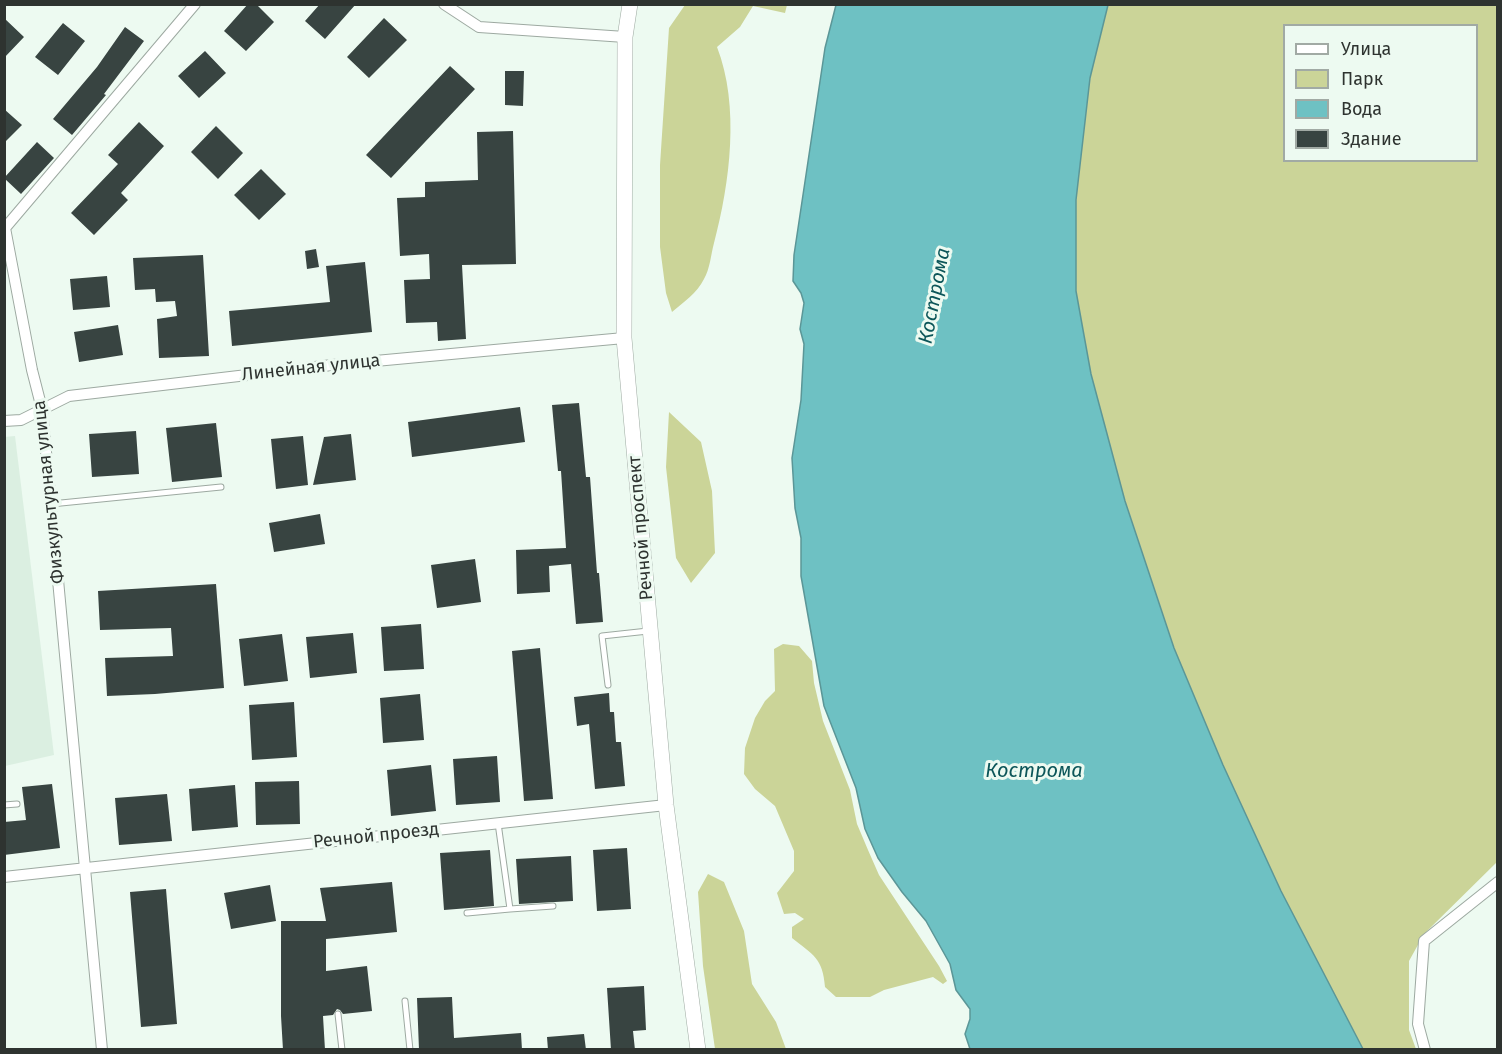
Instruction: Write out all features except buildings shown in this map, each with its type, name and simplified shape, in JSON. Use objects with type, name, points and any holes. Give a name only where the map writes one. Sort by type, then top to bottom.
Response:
[{"type":"street","name":"Физкультурная улица","points":[[102,1050],[42,409],[32,370],[5,226],[195,4]]},
{"type":"street","points":[[444,4],[479,27],[625,37]]},
{"type":"street","name":"Речной проспект","points":[[630,4],[625,37],[624,338],[666,804],[698,1050]]},
{"type":"street","name":"Линейная улица","points":[[4,421],[21,420],[69,396],[332,365],[624,338]]},
{"type":"street","name":"Речной проезд","points":[[4,877],[666,804]]},
{"type":"street","points":[[1425,1050],[1418,1024],[1424,942],[1497,882]]},
{"type":"lane","points":[[51,504],[221,487]]},
{"type":"lane","points":[[608,685],[602,636],[650,630]]},
{"type":"lane","points":[[4,805],[17,804]]},
{"type":"lane","points":[[498,823],[510,909]]},
{"type":"lane","points":[[467,913],[553,906]]},
{"type":"lane","points":[[405,1001],[410,1050]]},
{"type":"lane","points":[[338,1014],[342,1050]]},
{"type":"shaded area","points":[[15,436],[54,755],[5,766],[4,437]]},
{"type":"green space","points":[[685,5],[787,5],[785,13],[753,6],[740,27],[717,47],[724,70],[730,119],[728,170],[720,220],[706,275],[694,293],[672,312],[666,293],[660,247],[660,165],[669,28]]},
{"type":"green space","points":[[1108,5],[1497,5],[1497,862],[1424,934],[1409,961],[1409,1030],[1416,1049],[1363,1049],[1281,891],[1223,765],[1174,648],[1125,501],[1091,374],[1076,291],[1076,200],[1090,78]]},
{"type":"green space","points":[[669,412],[701,442],[712,491],[715,553],[691,583],[676,558],[666,467]]},
{"type":"green space","points":[[783,644],[799,646],[812,661],[814,683],[823,721],[850,790],[857,824],[879,875],[939,966],[947,981],[943,984],[933,977],[884,990],[870,997],[836,997],[825,987],[822,970],[816,958],[792,938],[792,927],[804,919],[795,913],[784,914],[777,893],[794,871],[794,851],[775,806],[755,789],[744,774],[745,748],[755,718],[765,701],[775,691],[774,649]]},
{"type":"green space","points":[[708,874],[724,882],[744,931],[752,984],[776,1022],[786,1049],[715,1049],[703,966],[698,892]]},
{"type":"water","name":"Кострома","points":[[836,5],[1108,5],[1090,78],[1076,200],[1076,291],[1091,374],[1125,501],[1174,648],[1223,765],[1281,891],[1363,1049],[970,1049],[965,1034],[970,1019],[970,1009],[956,990],[950,964],[926,921],[878,858],[865,829],[856,788],[824,706],[801,576],[801,538],[795,508],[792,458],[801,400],[804,344],[800,329],[804,303],[793,281],[794,255],[825,48]]}]
